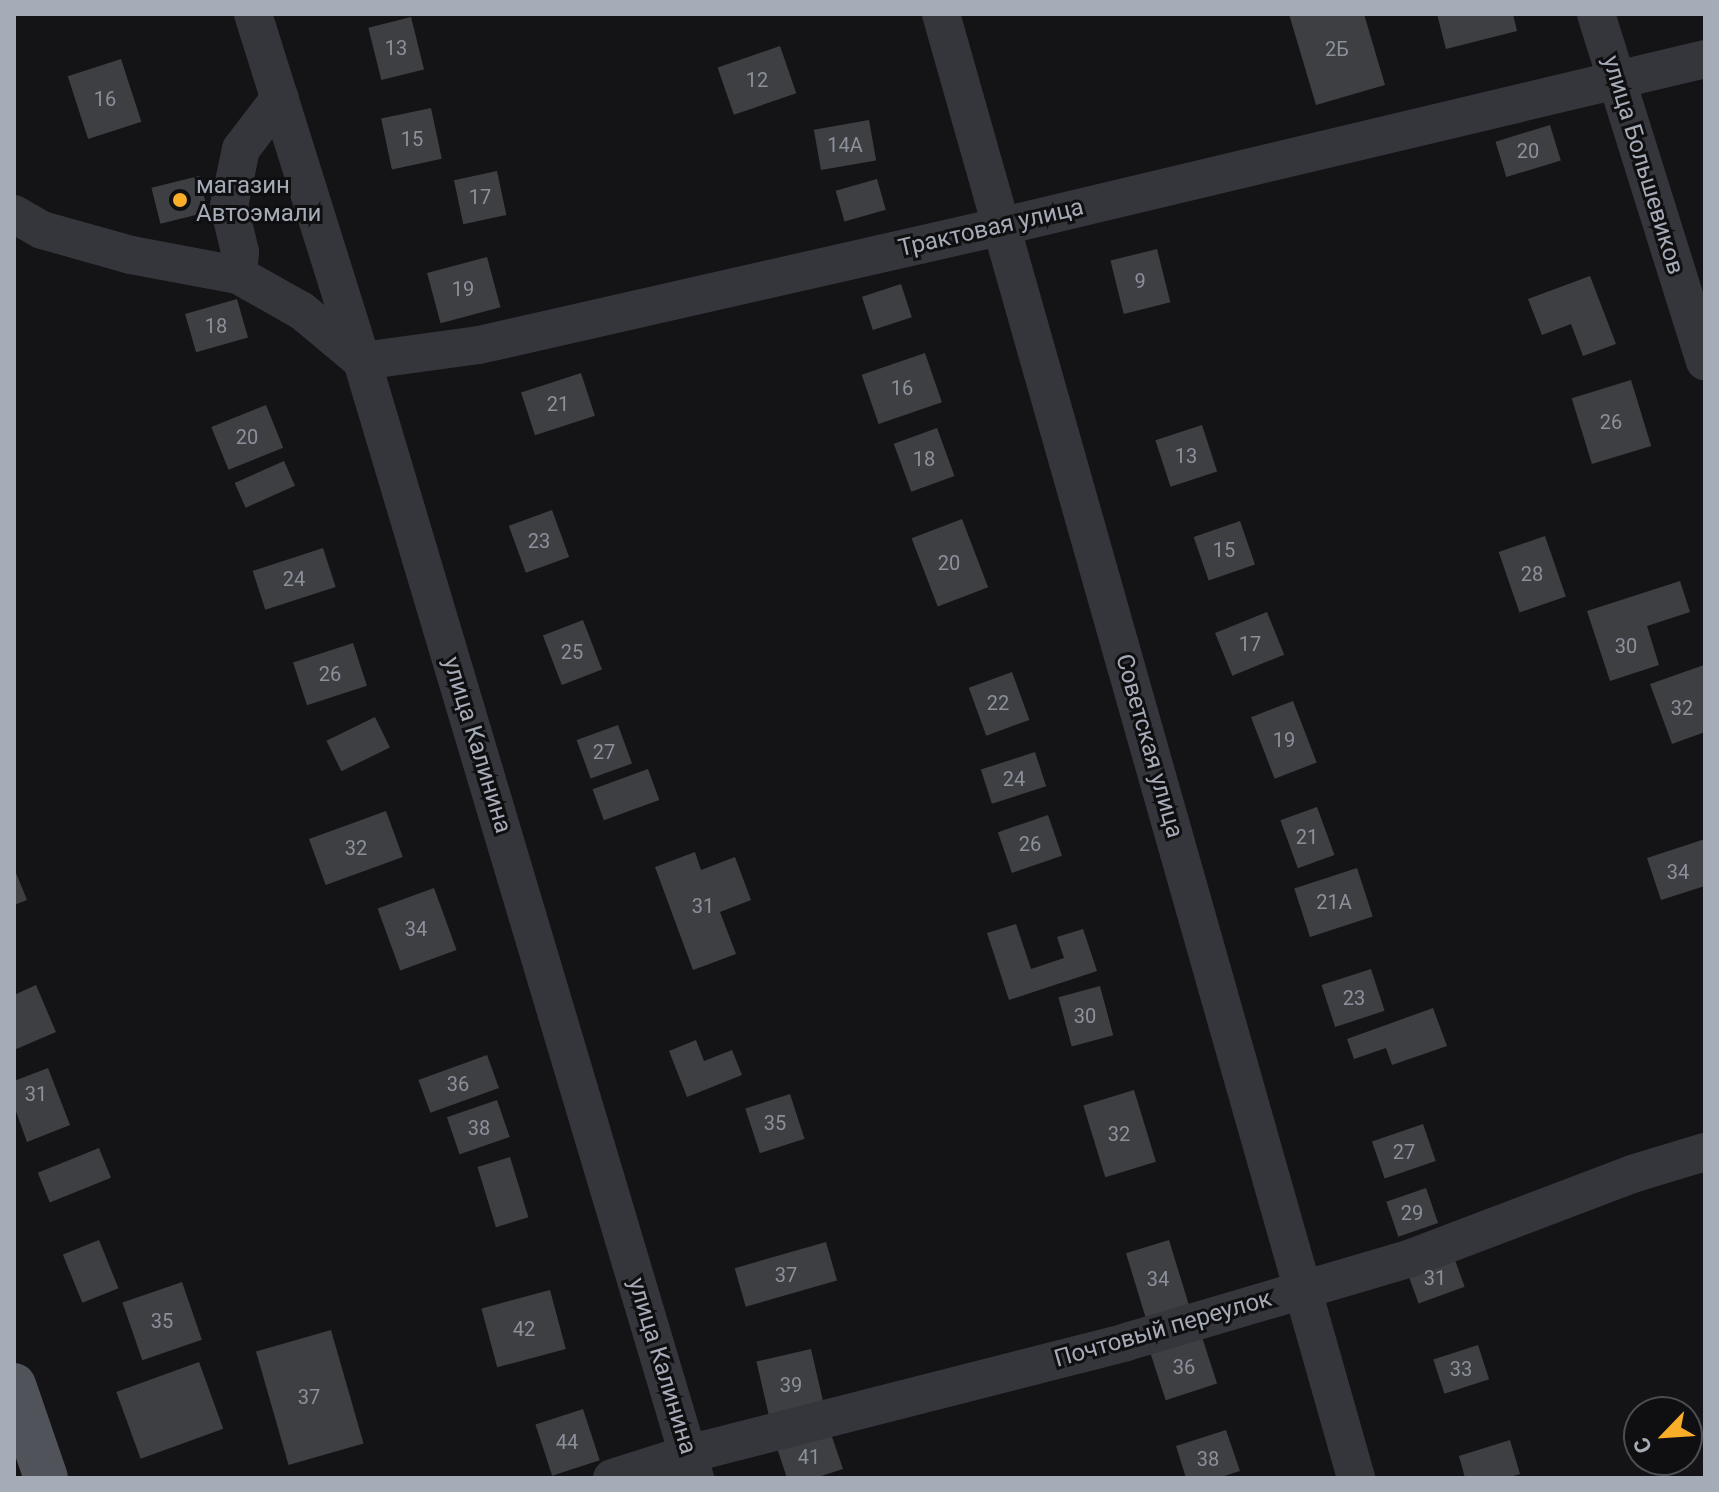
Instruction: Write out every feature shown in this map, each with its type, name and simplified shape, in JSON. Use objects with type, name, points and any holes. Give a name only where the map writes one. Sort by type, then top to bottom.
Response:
[{"type":"main road","points":[[14,1385],[46,1478]]},
{"type":"street","name":"улица Калинина","points":[[253,14],[362,361],[692,1466]]},
{"type":"street","name":"Советская улица","points":[[941,14],[1356,1478]]},
{"type":"street","name":"улица Большевиков","points":[[1596,14],[1705,361]]},
{"type":"street","name":"Трактовая улица","points":[[362,361],[479,345],[1003,226],[1705,59]]},
{"type":"street","points":[[238,275],[240,252],[229,206],[241,149],[280,98]]},
{"type":"street","points":[[14,214],[42,230],[131,255],[238,275],[302,311],[362,361]]},
{"type":"street","name":"Почтовый переулок","points":[[612,1478],[692,1466],[1411,1258],[1632,1174],[1705,1152]]},
{"type":"building","points":[[1289,14],[1364,14],[1385,85],[1316,105]]},
{"type":"building","points":[[1437,14],[1513,14],[1517,31],[1446,49]]},
{"type":"building","points":[[411,17],[424,69],[381,80],[368,28]]},
{"type":"building","points":[[780,46],[796,93],[734,115],[718,67]]},
{"type":"building","points":[[121,59],[141,122],[88,139],[68,76]]},
{"type":"building","points":[[431,108],[442,159],[392,169],[381,119]]},
{"type":"building","points":[[869,120],[876,160],[821,170],[814,130]]},
{"type":"building","points":[[1550,125],[1561,160],[1506,177],[1495,142]]},
{"type":"building","points":[[497,171],[506,215],[463,224],[454,180]]},
{"type":"building","name":"магазин Автоэмали","points":[[199,176],[208,212],[160,224],[151,188]]},
{"type":"building","points":[[877,179],[886,210],[844,222],[836,191]]},
{"type":"building","points":[[1157,249],[1170,302],[1124,314],[1110,261]]},
{"type":"building","points":[[487,257],[500,307],[441,323],[427,273]]},
{"type":"building","points":[[1590,276],[1616,344],[1583,356],[1571,324],[1542,335],[1528,299]]},
{"type":"building","points":[[901,284],[912,317],[873,330],[862,297]]},
{"type":"building","points":[[237,299],[248,337],[196,352],[185,314]]},
{"type":"building","points":[[925,353],[942,402],[879,424],[862,375]]},
{"type":"building","points":[[581,373],[595,416],[535,435],[521,392]]},
{"type":"building","points":[[1631,380],[1651,446],[1592,464],[1572,398]]},
{"type":"building","points":[[266,405],[283,448],[229,470],[211,427]]},
{"type":"building","points":[[1202,425],[1217,472],[1171,487],[1155,440]]},
{"type":"building","points":[[937,428],[954,476],[911,492],[894,444]]},
{"type":"building","points":[[284,461],[295,486],[246,508],[235,483]]},
{"type":"building","points":[[552,510],[569,557],[526,573],[509,526]]},
{"type":"building","points":[[962,519],[988,587],[938,607],[912,538]]},
{"type":"building","points":[[1240,521],[1255,564],[1209,580],[1194,537]]},
{"type":"building","points":[[1545,536],[1566,597],[1520,612],[1499,552]]},
{"type":"building","points":[[323,548],[336,587],[265,610],[253,571]]},
{"type":"building","points":[[1680,581],[1690,612],[1647,626],[1659,665],[1610,681],[1587,611]]},
{"type":"building","points":[[1267,612],[1284,655],[1232,676],[1215,633]]},
{"type":"building","points":[[583,620],[602,669],[562,685],[543,635]]},
{"type":"building","points":[[353,643],[367,686],[307,705],[293,662]]},
{"type":"building","points":[[1704,665],[1705,732],[1672,744],[1650,684]]},
{"type":"building","points":[[1012,672],[1029,720],[986,736],[969,688]]},
{"type":"building","points":[[1293,701],[1317,763],[1275,779],[1251,717]]},
{"type":"building","points":[[375,717],[390,748],[341,771],[326,741]]},
{"type":"building","points":[[618,725],[632,764],[591,779],[577,740]]},
{"type":"building","points":[[1035,752],[1046,786],[992,804],[981,770]]},
{"type":"building","points":[[648,769],[659,800],[604,820],[593,789]]},
{"type":"building","points":[[1317,807],[1334,855],[1298,868],[1280,820]]},
{"type":"building","points":[[386,811],[403,857],[326,885],[309,839]]},
{"type":"building","points":[[1048,815],[1062,856],[1012,873],[998,832]]},
{"type":"building","points":[[1705,839],[1705,886],[1661,900],[1647,858]]},
{"type":"building","points":[[695,852],[701,870],[735,857],[751,900],[720,912],[736,954],[693,970],[655,867]]},
{"type":"building","points":[[14,868],[27,900],[14,905]]},
{"type":"building","points":[[1357,868],[1373,917],[1310,937],[1294,888]]},
{"type":"building","points":[[434,888],[457,950],[400,971],[378,909]]},
{"type":"building","points":[[1016,924],[1031,969],[1064,958],[1057,937],[1083,929],[1097,971],[1009,1000],[987,933]]},
{"type":"building","points":[[1371,969],[1385,1011],[1335,1027],[1322,985]]},
{"type":"building","points":[[36,985],[56,1032],[14,1050],[14,995]]},
{"type":"building","points":[[1100,986],[1113,1035],[1072,1046],[1058,997]]},
{"type":"building","points":[[1433,1008],[1447,1046],[1392,1065],[1386,1048],[1354,1059],[1347,1039]]},
{"type":"building","points":[[696,1040],[704,1061],[732,1050],[742,1075],[687,1097],[669,1051]]},
{"type":"building","points":[[487,1055],[499,1088],[430,1113],[418,1080]]},
{"type":"building","points":[[48,1068],[70,1125],[27,1142],[14,1106],[14,1081]]},
{"type":"building","points":[[1134,1090],[1156,1162],[1105,1177],[1083,1105]]},
{"type":"building","points":[[790,1094],[805,1139],[760,1153],[745,1109]]},
{"type":"building","points":[[497,1100],[510,1137],[460,1154],[447,1117]]},
{"type":"building","points":[[1423,1124],[1436,1161],[1385,1178],[1372,1142]]},
{"type":"building","points":[[99,1148],[111,1178],[50,1202],[38,1173]]},
{"type":"building","points":[[510,1157],[528,1217],[496,1227],[477,1167]]},
{"type":"building","points":[[1426,1188],[1438,1223],[1398,1237],[1386,1202]]},
{"type":"building","points":[[99,1240],[118,1288],[82,1303],[63,1255]]},
{"type":"building","points":[[1169,1240],[1189,1306],[1146,1319],[1126,1253]]},
{"type":"building","points":[[826,1242],[837,1280],[746,1307],[735,1268]]},
{"type":"building","points":[[1452,1252],[1465,1287],[1419,1304],[1406,1269]]},
{"type":"building","points":[[182,1282],[202,1340],[142,1360],[122,1303]]},
{"type":"building","points":[[550,1290],[566,1349],[497,1367],[481,1308]]},
{"type":"building","points":[[331,1330],[364,1443],[289,1465],[256,1351]]},
{"type":"building","points":[[1201,1334],[1217,1383],[1166,1400],[1150,1351]]},
{"type":"building","points":[[1478,1345],[1489,1379],[1444,1394],[1433,1360]]},
{"type":"building","points":[[811,1349],[825,1408],[770,1421],[756,1362]]},
{"type":"building","points":[[199,1362],[223,1429],[141,1459],[116,1392]]},
{"type":"building","points":[[583,1409],[600,1460],[552,1476],[535,1424]]},
{"type":"building","points":[[829,1428],[843,1469],[815,1478],[787,1478],[776,1445]]},
{"type":"building","points":[[1226,1430],[1240,1471],[1218,1478],[1186,1478],[1176,1446]]},
{"type":"building","points":[[1510,1440],[1520,1474],[1507,1478],[1465,1478],[1459,1456]]},
{"type":"place","name":"магазин Автоэмали","points":[[180,200]]}]
